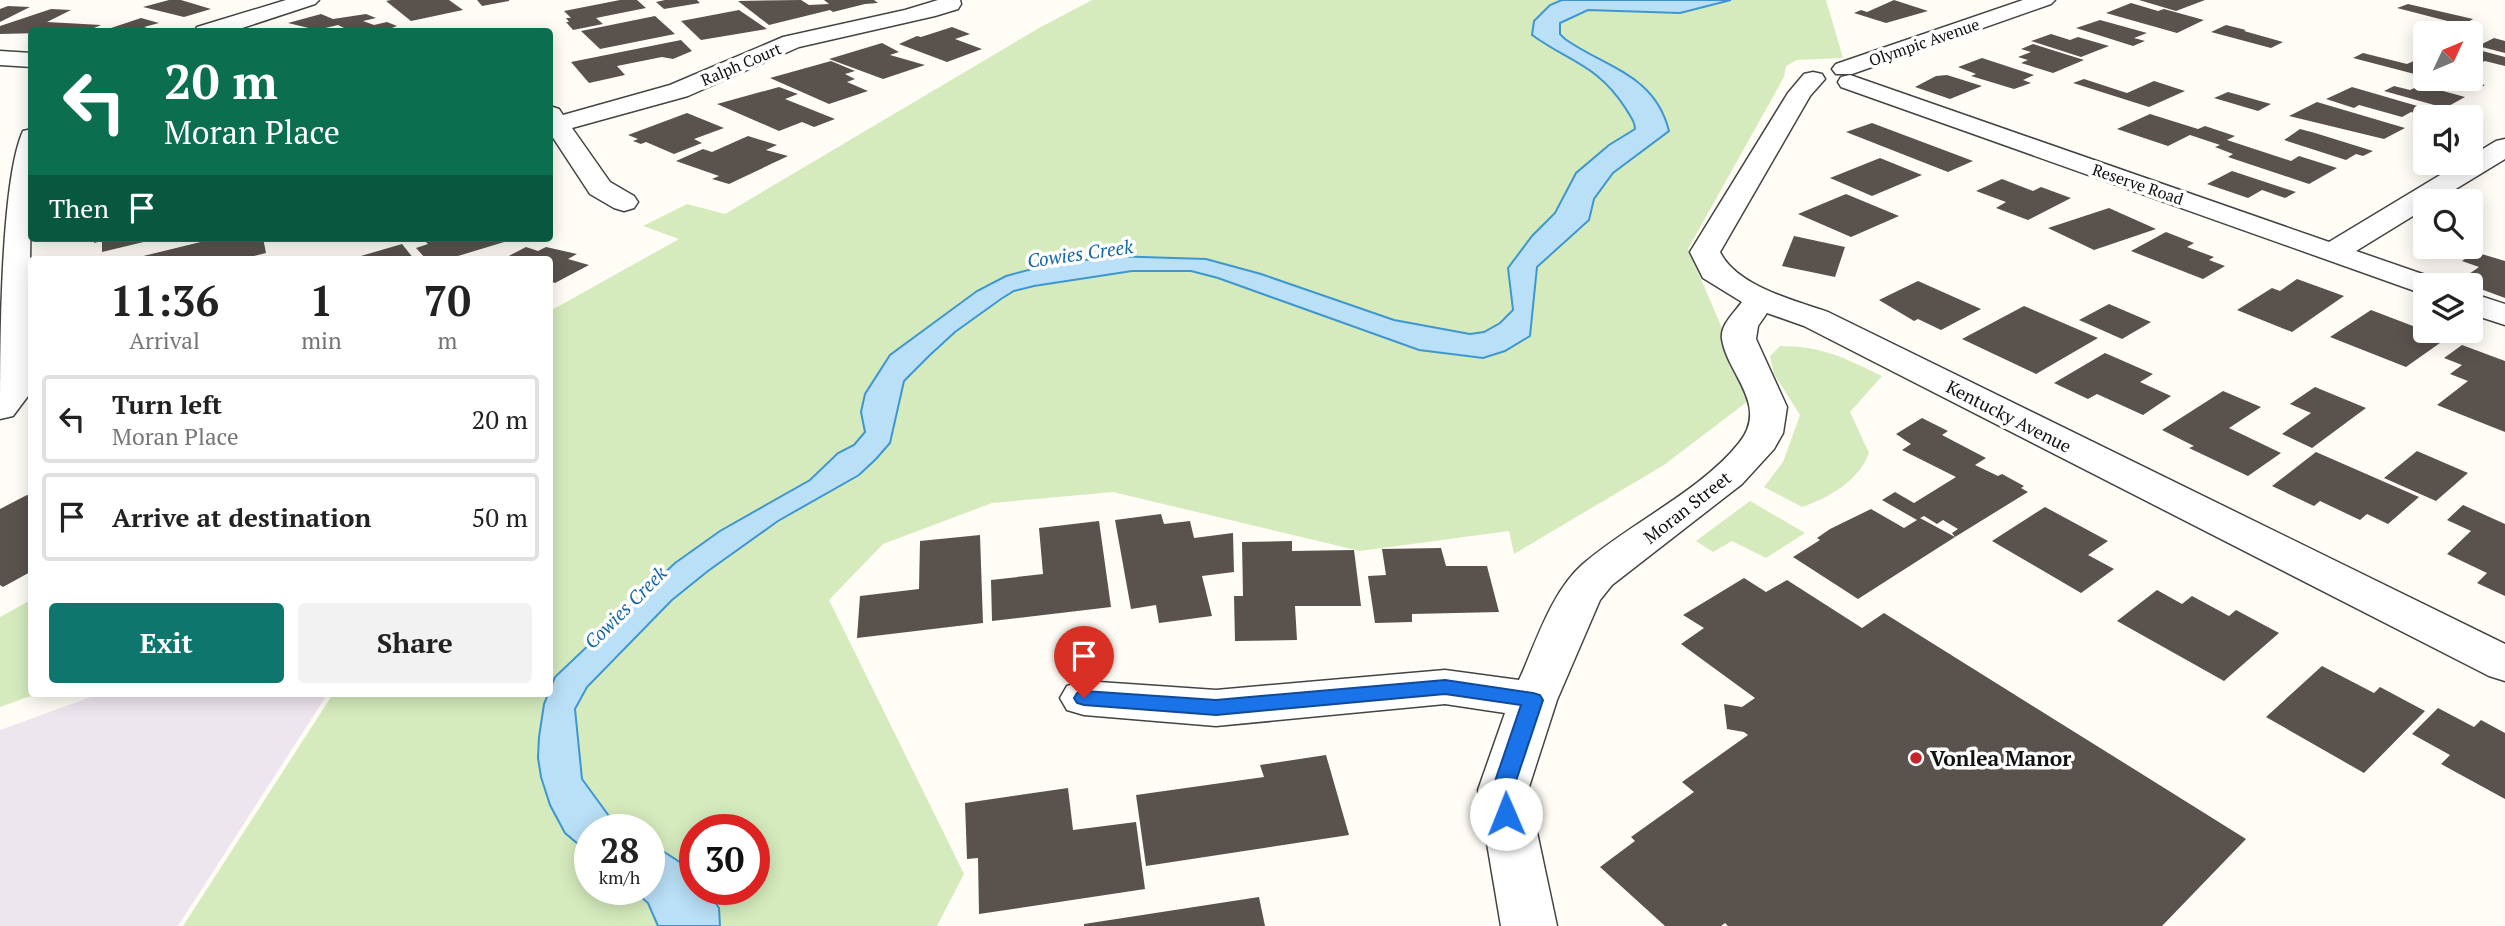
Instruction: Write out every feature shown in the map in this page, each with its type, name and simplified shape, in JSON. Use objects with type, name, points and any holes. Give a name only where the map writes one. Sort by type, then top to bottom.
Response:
[{"type":"street","points":[[218,28],[308,0]]},
{"type":"street","name":"Ralph Court","points":[[624,202],[600,188],[553,119],[650,101],[780,47],[815,36],[927,13],[950,4],[949,0]]},
{"type":"street","name":"Olympic Avenue","points":[[1836,77],[2044,0]]},
{"type":"street","points":[[0,58],[28,60]]},
{"type":"street","name":"Reserve Road","points":[[1836,77],[2413,281]]},
{"type":"street","name":"Kentucky Avenue","points":[[1836,77],[1800,93],[1705,252],[1714,271],[1760,300],[1816,319],[2505,664]]},
{"type":"street","points":[[0,408],[10,396],[17,187],[28,142]]},
{"type":"street","points":[[2332,253],[2505,147]]},
{"type":"street","name":"Moran Street","points":[[1533,700],[1581,594],[1597,575],[1728,477],[1755,449],[1764,433],[1769,407],[1740,339],[1741,326],[1760,300]]},
{"type":"street","points":[[2483,307],[2505,315]]},
{"type":"street","points":[[1084,698],[1216,708],[1445,687],[1533,700],[1503,790],[1529,926]]},
{"type":"shaded area","points":[[91,697],[325,698],[178,926],[0,926],[0,730]]},
{"type":"green space","points":[[1092,0],[1826,0],[1843,58],[1797,60],[1786,66],[1784,77],[1688,249],[1752,398],[1664,465],[1514,554],[1509,531],[1360,551],[1113,492],[992,503],[883,544],[829,600],[964,874],[937,926],[183,926],[331,697],[553,697],[553,309],[679,239],[643,226],[687,204],[725,214],[1039,28]]},
{"type":"green space","points":[[1780,346],[1821,351],[1882,376],[1850,412],[1869,453],[1864,463],[1842,487],[1802,507],[1764,487],[1783,462],[1800,415],[1774,374],[1770,356]]},
{"type":"green space","points":[[1750,501],[1805,533],[1766,558],[1732,541],[1713,552],[1696,541]]},
{"type":"green space","points":[[28,602],[28,697],[0,707],[0,617]]},
{"type":"water","name":"Cowies Creek","points":[[1562,0],[1731,0],[1680,13],[1588,10],[1560,23],[1560,34],[1565,39],[1641,84],[1662,112],[1669,131],[1613,173],[1594,199],[1589,220],[1537,267],[1530,336],[1505,351],[1483,358],[1419,350],[1218,278],[1191,271],[1132,271],[1014,291],[955,332],[904,381],[890,443],[859,475],[778,521],[708,571],[672,600],[587,687],[575,709],[582,779],[608,814],[574,814],[574,841],[565,833],[550,805],[538,758],[544,704],[547,697],[553,697],[555,677],[675,563],[720,531],[810,480],[838,453],[854,445],[865,432],[861,412],[865,394],[890,355],[977,291],[1006,276],[1036,268],[1110,256],[1206,259],[1261,274],[1394,320],[1470,334],[1484,332],[1500,323],[1513,310],[1508,268],[1532,236],[1555,213],[1576,173],[1609,145],[1635,129],[1626,109],[1605,83],[1583,66],[1532,35],[1534,21],[1550,5]]},
{"type":"water","points":[[665,852],[679,862],[679,905],[717,905],[720,926],[658,926],[649,905],[665,905]]},
{"type":"building","points":[[169,0],[181,0],[211,9],[184,17],[143,7]]},
{"type":"building","points":[[449,0],[463,10],[411,21],[386,1]]},
{"type":"building","points":[[477,0],[509,0],[509,1],[482,6]]},
{"type":"building","points":[[620,0],[637,0],[646,8],[596,18],[603,24],[573,30],[566,22],[569,22],[566,18],[571,18],[564,11]]},
{"type":"building","points":[[697,0],[700,3],[664,9],[656,2]]},
{"type":"building","points":[[801,0],[809,5],[829,4],[824,0],[874,0],[878,3],[833,12],[830,10],[769,25],[738,1]]},
{"type":"building","points":[[1894,0],[1928,11],[1886,23],[1854,13],[1861,10],[1867,12]]},
{"type":"building","points":[[2139,0],[2205,0],[2176,11]]},
{"type":"building","points":[[2131,3],[2204,20],[2177,33],[2106,13]]},
{"type":"building","points":[[2408,4],[2473,19],[2447,21],[2397,8]]},
{"type":"building","points":[[8,6],[30,7],[0,22],[0,9]]},
{"type":"building","points":[[51,9],[71,10],[47,22],[101,25],[94,28],[28,28],[28,33],[0,34],[0,26]]},
{"type":"building","points":[[739,10],[767,29],[701,40],[681,21]]},
{"type":"building","points":[[321,14],[333,19],[366,14],[376,18],[363,21],[374,25],[387,22],[397,26],[344,28],[338,25],[309,28],[288,23]]},
{"type":"building","points":[[655,16],[675,34],[600,49],[581,31]]},
{"type":"building","points":[[141,18],[159,23],[144,27],[148,28],[111,28]]},
{"type":"building","points":[[2100,20],[2147,33],[2134,38],[2145,41],[2133,46],[2076,28]]},
{"type":"building","points":[[2226,25],[2283,42],[2271,48],[2211,32]]},
{"type":"building","points":[[952,27],[970,34],[955,39],[982,49],[947,62],[899,44],[917,36]]},
{"type":"building","points":[[2051,34],[2070,40],[2078,37],[2109,46],[2081,57],[2031,41]]},
{"type":"building","points":[[2494,38],[2505,41],[2505,53],[2483,47],[2483,44]]},
{"type":"building","points":[[681,40],[692,51],[673,59],[662,57],[617,66],[625,75],[589,83],[571,62]]},
{"type":"building","points":[[882,43],[899,52],[890,55],[925,65],[883,79],[829,59]]},
{"type":"building","points":[[2033,44],[2084,60],[2053,73],[2021,63],[2028,60],[2018,57],[2031,52],[2021,49]]},
{"type":"building","points":[[2483,51],[2505,57],[2505,66],[2483,62]]},
{"type":"building","points":[[2363,53],[2407,64],[2413,61],[2413,74],[2353,58]]},
{"type":"building","points":[[1982,58],[2034,75],[2023,80],[2031,83],[2014,89],[1971,76],[1976,74],[1958,67]]},
{"type":"building","points":[[831,61],[855,71],[845,74],[855,79],[847,82],[868,91],[829,104],[770,78]]},
{"type":"building","points":[[1947,75],[1982,86],[1950,99],[1915,87],[1936,76]]},
{"type":"building","points":[[2084,79],[2127,93],[2154,81],[2185,91],[2149,107],[2073,83]]},
{"type":"building","points":[[2394,86],[2410,90],[2443,91],[2465,97],[2450,105],[2434,105],[2384,91]]},
{"type":"building","points":[[779,87],[798,94],[785,99],[835,119],[814,127],[802,122],[779,131],[717,104]]},
{"type":"building","points":[[2352,87],[2414,105],[2413,113],[2402,117],[2359,105],[2354,108],[2326,99]]},
{"type":"building","points":[[2228,92],[2271,104],[2258,111],[2214,98]]},
{"type":"building","points":[[2317,102],[2405,128],[2384,139],[2289,116]]},
{"type":"building","points":[[687,113],[724,128],[694,139],[702,143],[674,154],[646,142],[641,144],[633,141],[638,139],[628,135]]},
{"type":"building","points":[[2150,114],[2198,129],[2205,126],[2235,136],[2227,140],[2291,161],[2299,156],[2337,168],[2309,184],[2228,157],[2233,154],[2215,147],[2220,145],[2190,135],[2168,146],[2117,129]]},
{"type":"building","points":[[1872,123],[1973,161],[1948,172],[1846,132]]},
{"type":"building","points":[[2300,129],[2373,151],[2363,156],[2356,154],[2346,160],[2284,140]]},
{"type":"building","points":[[748,136],[777,145],[766,150],[788,156],[729,184],[712,179],[719,176],[676,161],[703,149],[712,152]]},
{"type":"building","points":[[1880,158],[1922,175],[1872,196],[1830,178]]},
{"type":"building","points":[[2232,171],[2296,192],[2285,198],[2262,190],[2248,198],[2207,184]]},
{"type":"building","points":[[2002,179],[2033,191],[2041,187],[2071,198],[2028,220],[1996,208],[2006,202],[1976,191]]},
{"type":"building","points":[[1846,194],[1899,216],[1851,237],[1798,214]]},
{"type":"building","points":[[2109,208],[2156,229],[2094,250],[2048,228]]},
{"type":"building","points":[[2166,232],[2194,243],[2187,247],[2214,257],[2209,260],[2225,266],[2203,279],[2131,251]]},
{"type":"building","points":[[1794,236],[1845,247],[1835,277],[1782,266]]},
{"type":"building","points":[[102,242],[144,242],[102,252]]},
{"type":"building","points":[[201,242],[264,242],[266,253],[254,256],[143,256]]},
{"type":"building","points":[[426,242],[504,242],[458,256],[423,256],[416,248],[428,244]]},
{"type":"building","points":[[402,244],[412,256],[361,256]]},
{"type":"building","points":[[526,247],[538,251],[546,247],[577,254],[568,259],[589,265],[555,283],[553,256],[509,256]]},
{"type":"building","points":[[2483,254],[2505,261],[2505,298],[2483,290],[2483,273],[2470,273],[2479,267],[2462,261],[2483,259]]},
{"type":"building","points":[[2297,279],[2344,296],[2292,332],[2237,310],[2272,288],[2280,291]]},
{"type":"building","points":[[1918,281],[1981,309],[1941,330],[1918,319],[1914,321],[1879,300]]},
{"type":"building","points":[[2109,304],[2151,322],[2122,339],[2079,320]]},
{"type":"building","points":[[2024,306],[2098,338],[2036,374],[1962,339]]},
{"type":"building","points":[[2371,310],[2413,326],[2413,343],[2440,343],[2406,367],[2330,337]]},
{"type":"building","points":[[2462,345],[2505,361],[2505,432],[2437,405],[2468,381],[2450,374],[2462,365],[2444,358]]},
{"type":"building","points":[[2105,353],[2153,374],[2140,382],[2171,396],[2143,415],[2097,394],[2088,399],[2054,383]]},
{"type":"building","points":[[2315,387],[2366,408],[2312,448],[2282,434],[2311,413],[2290,404]]},
{"type":"building","points":[[2223,391],[2261,407],[2229,428],[2281,453],[2248,476],[2189,448],[2194,446],[2162,430]]},
{"type":"building","points":[[1922,418],[1948,431],[1942,435],[1986,458],[1975,465],[1998,476],[2002,474],[2024,486],[2021,488],[2028,492],[1858,599],[1793,557],[1820,540],[1817,538],[1830,529],[1871,509],[1904,528],[1917,520],[1882,500],[1895,492],[1914,503],[1956,477],[1902,450],[1911,444],[1896,434]],"holes":[[[1924,516],[1937,524],[1943,520],[1958,529],[1952,533],[1955,537],[1920,518]]]},
{"type":"building","points":[[2417,451],[2468,473],[2436,501],[2384,478]]},
{"type":"building","points":[[2316,452],[2419,497],[2388,524],[2367,514],[2360,520],[2320,501],[2314,506],[2272,486]]},
{"type":"building","points":[[28,495],[28,573],[3,587],[0,585],[0,509]]},
{"type":"building","points":[[2463,505],[2505,524],[2505,596],[2477,583],[2487,573],[2447,554],[2471,531],[2447,520]]},
{"type":"building","points":[[2045,507],[2108,541],[2088,555],[2114,569],[2081,593],[1992,541]]},
{"type":"building","points":[[1161,514],[1164,524],[1190,521],[1194,538],[1233,533],[1234,572],[1202,576],[1212,616],[1159,623],[1156,605],[1131,609],[1115,520]]},
{"type":"building","points":[[1099,521],[1111,607],[992,621],[991,580],[1043,574],[1039,528]]},
{"type":"building","points":[[980,535],[983,623],[857,638],[860,596],[919,589],[920,541]]},
{"type":"building","points":[[1292,541],[1292,551],[1354,550],[1361,606],[1295,606],[1297,640],[1235,641],[1234,596],[1243,596],[1242,542]]},
{"type":"building","points":[[1441,548],[1446,566],[1487,566],[1499,612],[1412,614],[1412,622],[1375,623],[1368,576],[1386,575],[1382,549]]},
{"type":"building","name":"Vonlea Manor","points":[[1744,578],[1766,592],[1787,580],[1862,628],[1884,613],[2246,839],[2162,926],[1728,926],[1725,923],[1721,926],[1665,926],[1600,867],[1635,841],[1631,837],[1694,792],[1682,782],[1748,735],[1727,729],[1724,704],[1742,707],[1755,698],[1681,644],[1704,628],[1683,615]]},
{"type":"building","points":[[2157,590],[2182,604],[2192,596],[2229,616],[2236,610],[2279,633],[2224,681],[2117,621]]},
{"type":"building","points":[[2322,666],[2374,693],[2380,687],[2425,711],[2364,773],[2266,717]]},
{"type":"building","points":[[2438,708],[2474,727],[2481,720],[2505,733],[2505,799],[2441,764],[2450,755],[2412,734]]},
{"type":"building","points":[[1326,755],[1349,835],[1146,866],[1136,795],[1264,777],[1260,765]]},
{"type":"building","points":[[1068,788],[1073,830],[1136,822],[1145,889],[979,914],[978,858],[967,859],[965,803]]},
{"type":"building","points":[[1259,897],[1265,926],[1084,926],[1084,924]]},
{"type":"place","name":"Vonlea Manor","points":[[1916,758]]},
{"type":"route","points":[[1084,698],[1216,708],[1445,687],[1533,700],[1503,790],[1506,814]]}]
